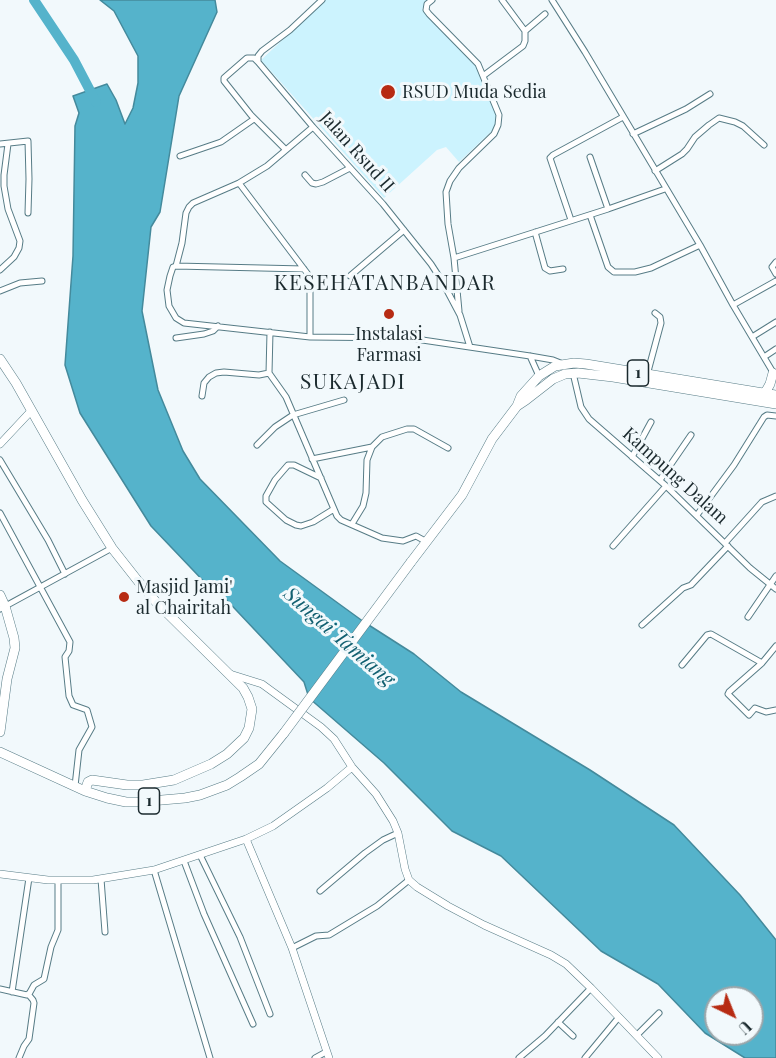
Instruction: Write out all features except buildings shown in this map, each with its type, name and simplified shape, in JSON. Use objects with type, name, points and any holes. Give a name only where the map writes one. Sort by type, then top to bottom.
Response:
[{"type":"highway","points":[[0,359],[112,548],[156,602],[243,688],[252,710],[249,728],[244,738],[211,764],[174,780],[143,785],[92,780],[88,782],[85,791]]},
{"type":"highway","name":"1","points":[[0,752],[85,791],[107,798],[139,802],[200,795],[227,785],[251,770],[284,733],[462,495],[492,439],[525,392],[539,376],[549,369],[563,364],[586,364],[647,375],[776,404]]},
{"type":"highway","name":"1","points":[[517,405],[553,379],[573,373],[776,395]]},
{"type":"highway","points":[[765,393],[775,376]]},
{"type":"highway","points":[[0,595],[15,648],[7,679],[0,732]]},
{"type":"street","points":[[432,0],[426,7],[429,14],[478,64],[499,115],[498,125],[492,137],[459,168],[446,192],[447,224],[454,258],[460,315]]},
{"type":"street","points":[[483,76],[525,43],[525,31],[502,0]]},
{"type":"street","points":[[552,0],[700,245],[732,305],[775,376]]},
{"type":"street","points":[[258,62],[258,56],[262,51],[290,30],[319,1]]},
{"type":"street","points":[[525,31],[545,14]]},
{"type":"street","points":[[258,62],[254,58],[247,58],[224,79],[254,118],[286,150]]},
{"type":"street","name":"Jalan Rsud II","points":[[258,62],[383,204],[437,272],[460,315],[470,347]]},
{"type":"street","points":[[633,134],[686,109],[710,94]]},
{"type":"street","points":[[571,220],[551,157],[623,117]]},
{"type":"street","points":[[180,156],[221,142],[254,118]]},
{"type":"street","points":[[655,171],[682,154],[695,137],[719,118],[743,126],[764,145]]},
{"type":"street","points":[[313,127],[267,166],[239,183],[193,203],[189,207],[176,266],[173,267],[167,290],[169,306],[174,317],[184,323],[310,338],[410,338],[530,356],[563,364]]},
{"type":"street","points":[[0,144],[28,141],[28,213]]},
{"type":"street","points":[[0,270],[14,256],[20,241],[8,209],[4,186],[8,144]]},
{"type":"street","points":[[590,157],[608,209]]},
{"type":"street","points":[[305,175],[316,184],[350,168]]},
{"type":"street","points":[[239,183],[310,279],[310,338]]},
{"type":"street","points":[[454,258],[665,189]]},
{"type":"street","points":[[590,215],[608,267],[614,272],[635,272],[651,267],[700,245]]},
{"type":"street","points":[[350,276],[404,230]]},
{"type":"street","points":[[535,232],[545,268],[550,271],[563,269]]},
{"type":"street","points":[[776,262],[772,266],[776,274]]},
{"type":"street","points":[[176,266],[304,269]]},
{"type":"street","points":[[0,291],[20,284],[42,281]]},
{"type":"street","points":[[732,305],[776,281]]},
{"type":"street","points":[[647,375],[661,323],[660,317],[655,313]]},
{"type":"street","points":[[752,337],[776,322]]},
{"type":"street","points":[[176,338],[204,334],[213,331],[218,326]]},
{"type":"street","points":[[270,332],[269,374],[283,392],[337,516],[341,520],[382,538],[403,541],[416,536],[427,542]]},
{"type":"street","points":[[764,357],[776,349]]},
{"type":"street","points":[[530,356],[539,376]]},
{"type":"street","points":[[202,396],[206,380],[216,373],[269,374]]},
{"type":"street","name":"Kampung Dalam","points":[[573,373],[583,410],[590,419],[660,480],[750,568],[776,589]]},
{"type":"street","points":[[257,445],[275,427],[293,415],[344,400]]},
{"type":"street","points":[[0,444],[31,411]]},
{"type":"street","points":[[697,515],[734,465],[764,417],[776,416]]},
{"type":"street","points":[[632,457],[651,422]]},
{"type":"street","points":[[352,524],[363,506],[366,493],[367,460],[372,447],[382,437],[411,429],[419,431],[448,448]]},
{"type":"street","points":[[660,480],[691,435]]},
{"type":"street","points":[[312,459],[372,447]]},
{"type":"street","points":[[0,460],[48,540],[65,574]]},
{"type":"street","points":[[321,478],[294,465],[288,465],[275,480],[266,496],[266,502],[286,520],[301,526],[313,522],[334,509]]},
{"type":"street","points":[[613,546],[666,486]]},
{"type":"street","points":[[642,625],[683,588],[691,585],[762,502],[776,495]]},
{"type":"street","points":[[0,513],[70,642],[70,648],[64,657],[71,701],[75,706],[87,710],[92,727],[79,750],[75,786]]},
{"type":"street","points":[[2,607],[112,548]]},
{"type":"street","points":[[748,617],[776,576]]},
{"type":"street","points":[[682,665],[707,635],[711,634],[762,663]]},
{"type":"street","points":[[776,646],[762,663],[728,695],[748,715],[755,708],[766,712],[776,710]]},
{"type":"street","points":[[230,674],[262,684],[321,727],[338,743],[352,767],[376,794],[387,811],[398,833],[405,869],[410,880],[417,887],[484,925],[559,960],[573,970],[658,1058]]},
{"type":"street","points":[[0,874],[58,880],[101,879],[154,870],[184,861],[273,826],[327,788],[352,767]]},
{"type":"street","points":[[320,891],[364,853],[398,833]]},
{"type":"street","points":[[246,838],[292,948],[328,1055],[315,1058]]},
{"type":"street","points":[[200,855],[240,937],[270,1014]]},
{"type":"street","points":[[184,861],[204,914],[253,1024]]},
{"type":"street","points":[[154,870],[210,1058]]},
{"type":"street","points":[[12,992],[29,878]]},
{"type":"street","points":[[101,879],[105,932]]},
{"type":"street","points":[[28,994],[34,985],[44,981],[46,976],[51,947],[57,930],[58,880]]},
{"type":"street","points":[[292,948],[316,936],[331,933],[377,906],[410,880]]},
{"type":"street","points":[[519,1058],[545,1036],[591,988]]},
{"type":"street","points":[[0,989],[28,994],[34,1003],[29,1039],[20,1058]]},
{"type":"street","points":[[637,1035],[659,1013]]},
{"type":"street","points":[[585,1058],[619,1017]]},
{"type":"street","points":[[558,1023],[573,1036]]},
{"type":"shaded area","name":"RSUD Muda Sedia","points":[[325,0],[429,0],[422,9],[477,67],[497,117],[494,129],[459,162],[446,147],[437,150],[384,198],[261,60]]},
{"type":"water","name":"Sungai Tamiang","points":[[100,0],[215,0],[217,12],[179,96],[160,212],[151,227],[142,311],[158,390],[183,451],[200,479],[280,561],[364,622],[414,654],[461,692],[590,770],[674,825],[740,895],[776,940],[776,1058],[745,1058],[726,1046],[764,1046],[764,986],[704,986],[704,1032],[658,984],[601,951],[501,856],[452,831],[384,763],[309,698],[304,682],[220,593],[211,589],[151,526],[80,413],[65,365],[73,256],[75,126],[79,113],[73,96],[107,84],[125,124],[133,108],[138,83],[138,56],[114,11]]},
{"type":"waterway","points":[[34,0],[74,60],[96,102]]},
{"type":"place","name":"RSUD Muda Sedia","points":[[388,92]]},
{"type":"place","name":"Instalasi Farmasi","points":[[389,314]]},
{"type":"place","name":"Masjid Jami' al Chairitah","points":[[124,597]]},
{"type":"district","name":"KESEHATANBANDAR","points":[[385,283]]},
{"type":"district","name":"SUKAJADI","points":[[353,382]]}]
